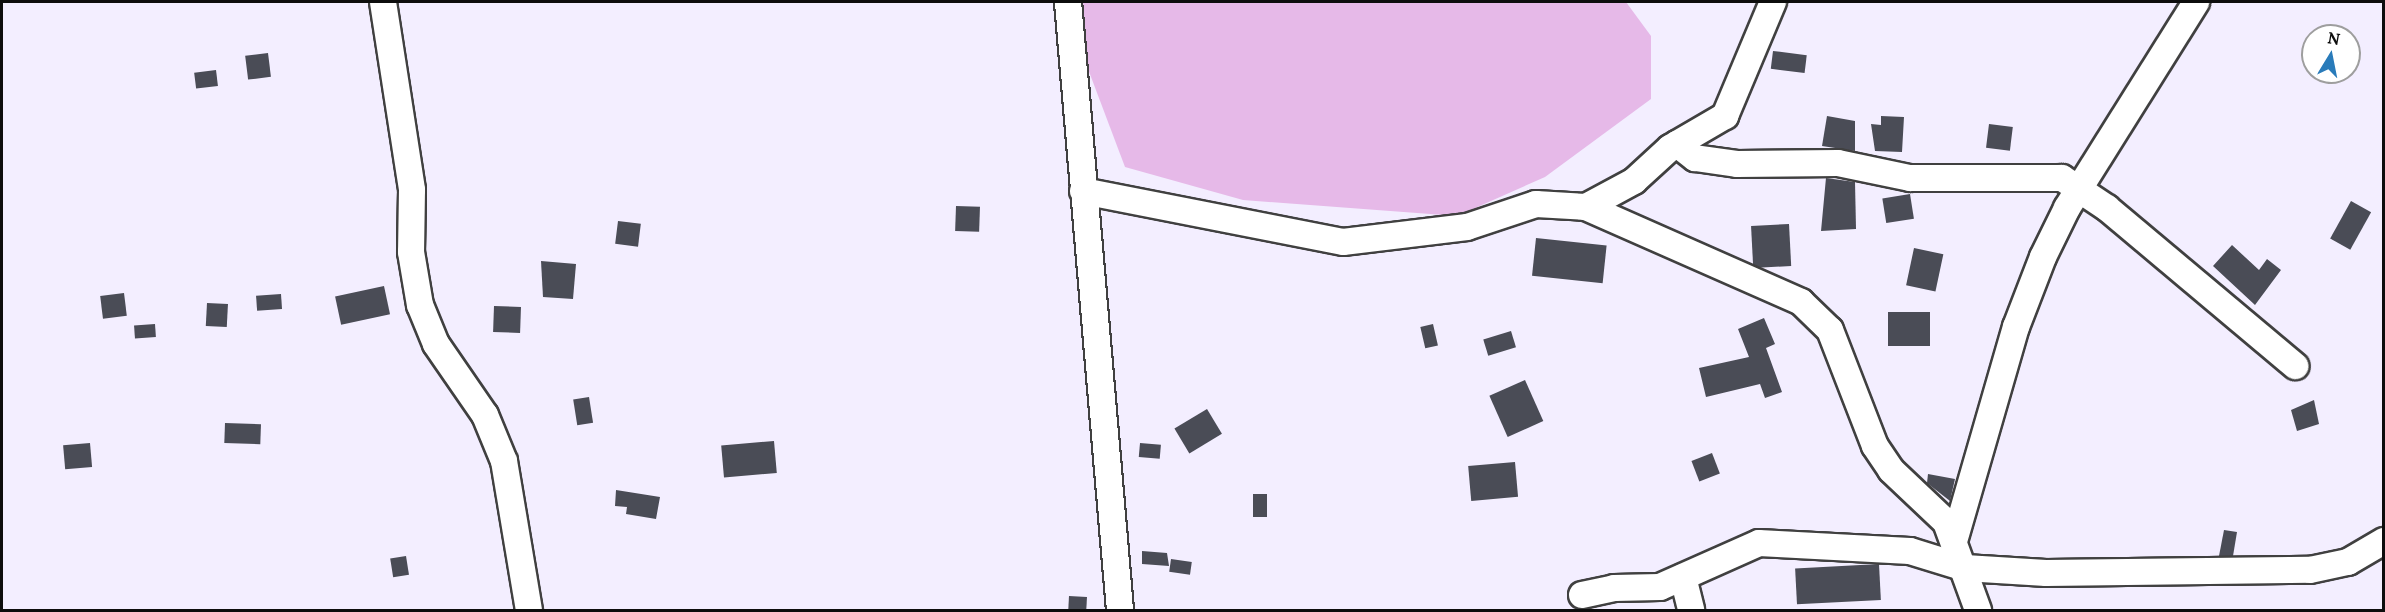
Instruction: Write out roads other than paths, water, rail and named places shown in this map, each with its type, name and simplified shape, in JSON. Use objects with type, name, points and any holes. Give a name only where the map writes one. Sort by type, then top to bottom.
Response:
[{"type":"street","points":[[383,2],[412,190],[411,252],[420,305],[436,344],[485,415],[504,461],[529,610]]},
{"type":"street","points":[[1068,2],[1120,610]]},
{"type":"street","points":[[1586,207],[1634,181],[1677,144],[1732,108],[1773,2]]},
{"type":"street","points":[[1955,538],[2027,293],[2079,188],[2196,2]]},
{"type":"street","points":[[1677,144],[1695,158],[1737,164],[1838,164],[1910,178],[2062,178],[2079,188],[2295,366]]},
{"type":"street","points":[[1083,191],[1343,242],[1467,227],[1536,204],[1586,207],[1801,302],[1822,318],[1875,446],[1955,538],[1978,610]]},
{"type":"street","points":[[1582,596],[1614,588],[1648,590],[1683,577],[1742,546],[1784,542],[1910,551],[1965,568],[2046,573],[2310,570],[2348,562],[2384,541]]},
{"type":"street","points":[[1683,577],[1691,610]]}]
